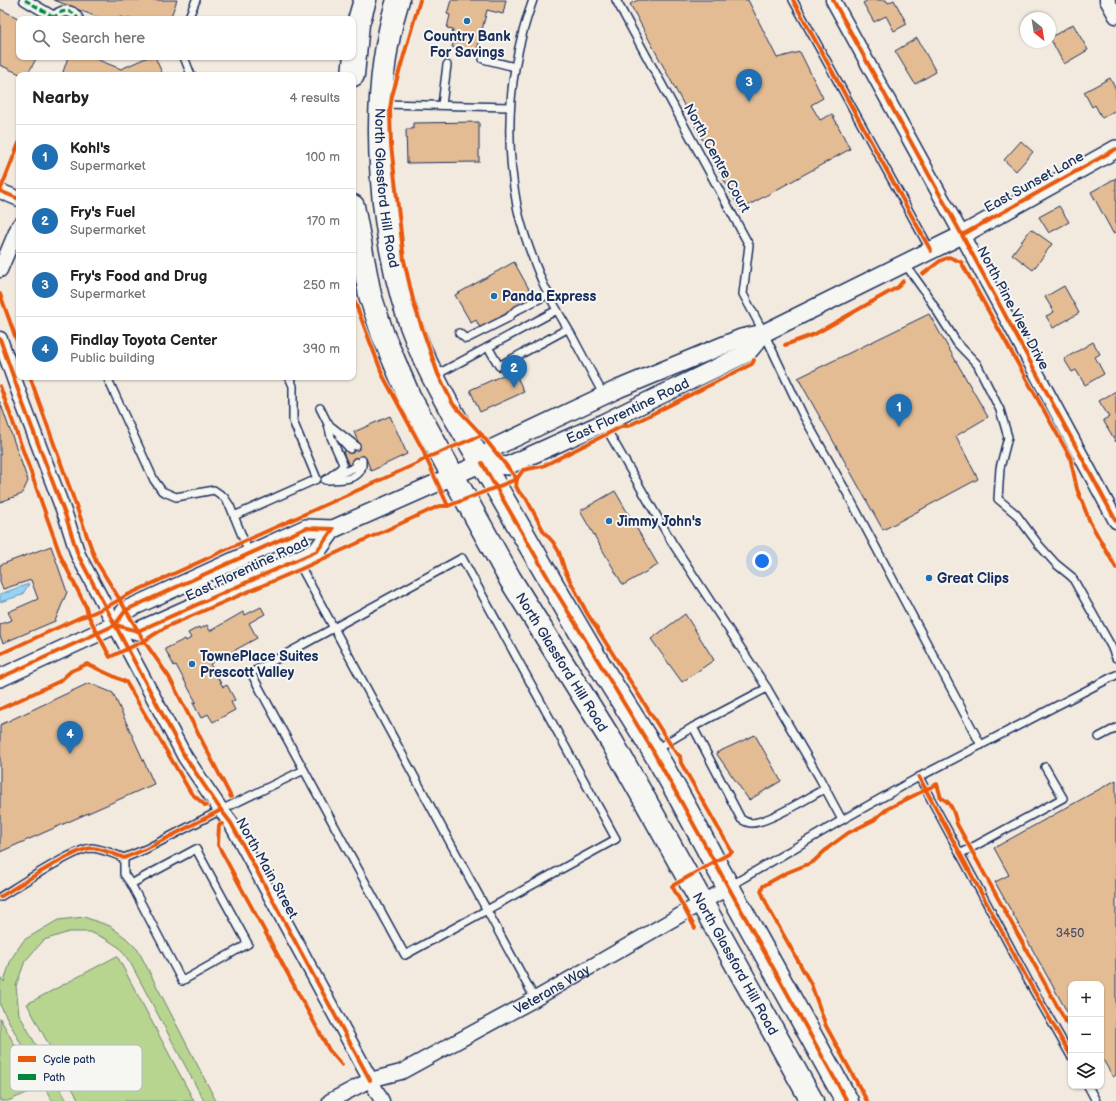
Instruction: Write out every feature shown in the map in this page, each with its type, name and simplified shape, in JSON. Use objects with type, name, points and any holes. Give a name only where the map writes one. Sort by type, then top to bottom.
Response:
[{"type":"main road","points":[[356,44],[358,24],[365,0]]},
{"type":"main road","name":"North Glassford Hill Road","points":[[398,0],[384,61],[380,104],[382,172],[388,236],[407,313],[420,347],[433,376],[464,434],[558,596],[653,751],[847,1101]]},
{"type":"main road","points":[[353,72],[354,60]]},
{"type":"main road","name":"North Glassford Hill Road","points":[[356,240],[359,275],[393,361],[409,396],[510,579],[612,742],[812,1101]]},
{"type":"street","points":[[25,0],[51,16]]},
{"type":"street","name":"North Pine View Drive","points":[[833,0],[1116,521]]},
{"type":"street","points":[[1107,0],[1116,16]]},
{"type":"street","points":[[56,16],[65,11],[73,13],[76,16]]},
{"type":"street","name":"East Sunset Lane","points":[[962,235],[1116,149]]},
{"type":"street","points":[[0,192],[16,198]]},
{"type":"street","points":[[0,270],[16,232]]},
{"type":"street","name":"East Florentine Road","points":[[0,678],[115,625],[126,610],[249,553],[306,528],[333,529],[454,476],[482,463],[492,448],[604,396],[741,338],[764,334],[962,235]]},
{"type":"street","name":"East Florentine Road","points":[[482,463],[507,466],[603,423],[748,353],[764,334]]},
{"type":"street","name":"North Main Street","points":[[0,339],[66,518],[78,555],[185,757],[231,823],[382,1101]]},
{"type":"street","name":"East Florentine Road","points":[[115,625],[138,631],[317,551],[333,529]]},
{"type":"street","name":"Veterans Way","points":[[370,1080],[401,1072],[535,999],[729,887]]},
{"type":"street","points":[[330,1101],[370,1080]]},
{"type":"lane","points":[[189,16],[196,0]]},
{"type":"lane","points":[[533,0],[527,16],[515,67],[510,108],[512,172],[517,207],[525,236],[543,282],[604,396]]},
{"type":"lane","name":"North Centre Court","points":[[616,0],[749,245],[743,294],[803,415],[847,494],[981,745]]},
{"type":"lane","points":[[794,0],[931,251]]},
{"type":"lane","points":[[483,59],[515,67]]},
{"type":"lane","points":[[185,60],[190,72]]},
{"type":"lane","points":[[442,105],[447,65]]},
{"type":"lane","points":[[380,104],[510,108]]},
{"type":"lane","points":[[905,264],[925,292],[957,344],[977,364],[1000,410],[1008,437],[1000,468],[998,499],[1016,514],[1048,555],[1072,578],[1111,646],[1116,658]]},
{"type":"lane","points":[[459,333],[466,339],[508,318],[515,311],[549,294]]},
{"type":"lane","points":[[433,376],[557,310]]},
{"type":"lane","points":[[488,346],[499,366],[568,329]]},
{"type":"lane","points":[[108,380],[154,480],[162,491],[176,497],[214,490],[224,497],[234,516],[249,553]]},
{"type":"lane","points":[[290,380],[293,386],[293,421],[317,479]]},
{"type":"lane","points":[[320,408],[328,424],[331,437],[343,464],[341,468],[326,480]]},
{"type":"lane","points":[[603,423],[672,544],[767,688],[826,788],[842,820]]},
{"type":"lane","points":[[328,424],[353,447]]},
{"type":"lane","points":[[234,516],[317,479],[326,480],[356,466],[359,461]]},
{"type":"lane","points":[[462,558],[616,839],[404,955],[251,673],[334,628],[462,558]]},
{"type":"lane","points":[[297,560],[535,999]]},
{"type":"lane","points":[[729,887],[842,820],[919,777],[1116,675]]},
{"type":"lane","points":[[653,751],[767,688]]},
{"type":"lane","points":[[693,728],[741,819],[746,823],[754,823],[769,818],[826,788]]},
{"type":"lane","points":[[1099,737],[1116,728]]},
{"type":"lane","points":[[960,854],[1063,798],[1045,766]]},
{"type":"lane","points":[[0,897],[83,850],[91,848],[107,851],[124,858],[146,849],[221,810],[304,770]]},
{"type":"lane","points":[[919,777],[1069,1053]]},
{"type":"lane","points":[[124,858],[124,874],[131,884],[182,980],[248,944],[196,849],[131,884]]},
{"type":"lane","points":[[1090,1089],[1096,1101]]},
{"type":"green space","points":[[84,917],[110,926],[126,938],[138,950],[216,1101],[204,1101],[131,964],[120,948],[106,939],[90,932],[69,932],[44,940],[25,961],[16,986],[19,1014],[36,1045],[22,1045],[0,1005],[0,977],[4,982],[11,959],[24,940],[58,920]]},
{"type":"green space","points":[[117,956],[194,1101],[79,1101],[74,1091],[142,1091],[142,1045],[49,1045],[27,1004]]},
{"type":"green space","points":[[0,1018],[15,1045],[10,1045],[10,1091],[31,1091],[8,1101],[0,1101]]},
{"type":"green space","points":[[47,1091],[61,1091],[67,1101],[52,1101]]},
{"type":"water","points":[[29,584],[22,595],[0,602],[0,594]]},
{"type":"building","points":[[54,0],[177,0],[171,16],[94,16]]},
{"type":"building","name":"Country Bank For Savings","points":[[451,0],[506,0],[503,14],[487,10],[477,50],[471,48],[470,51],[452,47],[455,36],[452,35],[453,29],[447,28],[450,15],[447,14]]},
{"type":"building","points":[[638,0],[748,0],[777,58],[800,52],[823,98],[811,105],[820,120],[832,114],[850,149],[740,210],[630,4]]},
{"type":"building","points":[[868,0],[886,0],[888,3],[894,0],[907,24],[894,31],[886,16],[874,22],[863,3]]},
{"type":"building","points":[[0,9],[16,17],[16,60],[35,60],[28,72],[16,72],[0,65]]},
{"type":"building","points":[[1073,24],[1088,50],[1064,64],[1055,48],[1056,34]]},
{"type":"building","points":[[917,38],[936,72],[915,84],[895,51]]},
{"type":"building","points":[[67,60],[98,60],[121,69],[141,60],[156,60],[162,72],[63,72]]},
{"type":"building","points":[[1110,78],[1116,90],[1116,110],[1102,118],[1095,105],[1092,107],[1084,92]]},
{"type":"building","points":[[479,122],[479,162],[407,163],[406,129],[413,129],[413,123]]},
{"type":"building","points":[[1021,141],[1033,152],[1016,171],[1004,160]]},
{"type":"building","points":[[1116,178],[1116,232],[1113,233],[1091,192]]},
{"type":"building","points":[[1059,206],[1069,222],[1049,233],[1039,217]]},
{"type":"building","points":[[1031,229],[1052,244],[1033,270],[1012,254]]},
{"type":"building","name":"Panda Express","points":[[514,262],[534,298],[480,328],[476,320],[471,323],[455,295]]},
{"type":"building","points":[[1064,286],[1079,313],[1053,328],[1046,316],[1054,312],[1045,297]]},
{"type":"building","points":[[929,314],[988,417],[956,436],[978,479],[883,530],[798,378]]},
{"type":"building","points":[[1093,342],[1100,354],[1095,357],[1104,374],[1085,385],[1076,370],[1072,372],[1064,359]]},
{"type":"building","points":[[514,370],[524,392],[480,412],[470,390]]},
{"type":"building","points":[[1116,391],[1116,442],[1103,420],[1109,417],[1099,401]]},
{"type":"building","points":[[0,402],[28,481],[22,494],[0,502]]},
{"type":"building","points":[[390,416],[407,454],[371,471],[366,458],[349,466],[343,452],[359,444],[354,432]]},
{"type":"building","points":[[615,491],[658,565],[623,585],[580,511]]},
{"type":"building","points":[[51,546],[67,592],[55,621],[3,643],[0,636],[0,624],[12,620],[8,612],[38,599],[31,580],[3,589],[0,581],[0,565]]},
{"type":"building","name":"TownePlace Suites Prescott Valley","points":[[261,607],[265,614],[249,623],[257,638],[210,664],[223,687],[227,685],[235,700],[231,702],[235,710],[213,722],[208,714],[201,718],[193,703],[196,702],[176,665],[174,666],[165,649],[185,639],[186,641],[191,638],[188,633],[199,627],[200,629],[207,625],[210,631],[243,612],[245,615]]},
{"type":"building","points":[[685,614],[714,660],[682,682],[651,639]]},
{"type":"building","points":[[89,683],[113,693],[154,784],[0,852],[0,725]]},
{"type":"building","points":[[755,735],[781,781],[749,800],[716,753]]},
{"type":"building","points":[[1116,780],[1116,1075],[1113,1077],[1104,1061],[1104,981],[1068,981],[1068,1014],[995,882],[1009,875],[994,848]]},
{"type":"marked path","points":[[25,0],[52,16]]},
{"type":"marked path","points":[[56,16],[59,13],[66,11],[73,13],[76,16]]},
{"type":"cycle path","points":[[420,0],[392,96],[390,109],[391,145],[404,260],[414,304],[438,374],[453,404],[482,435]]},
{"type":"cycle path","points":[[793,0],[931,251]]},
{"type":"cycle path","points":[[833,0],[1116,521]]},
{"type":"cycle path","points":[[962,235],[1116,149]]},
{"type":"cycle path","points":[[16,151],[0,191],[16,198]]},
{"type":"cycle path","points":[[923,274],[940,261],[949,257],[961,262],[1070,457],[1077,489],[1090,522],[1116,568]]},
{"type":"cycle path","points":[[785,345],[815,334],[898,287],[903,281]]},
{"type":"cycle path","points":[[0,294],[16,339]]},
{"type":"cycle path","points":[[120,600],[125,596],[416,464],[426,458],[383,376],[356,305]]},
{"type":"cycle path","points":[[0,339],[66,517],[78,555],[185,757],[231,823],[370,1080]]},
{"type":"cycle path","points":[[695,928],[672,886],[732,852],[681,763],[680,756],[676,753],[587,613],[565,571],[559,552],[544,532],[526,498],[519,492],[516,486],[517,479],[523,470],[543,466],[623,426],[628,426],[752,364],[754,360]]},
{"type":"cycle path","points":[[31,380],[96,561],[120,600]]},
{"type":"cycle path","points":[[0,386],[61,557],[86,607],[88,615],[0,654]]},
{"type":"cycle path","points":[[448,506],[426,458],[482,435],[517,479]]},
{"type":"cycle path","points":[[482,463],[558,595],[653,751],[847,1101]]},
{"type":"cycle path","points":[[231,797],[169,677],[144,641],[166,627],[301,569],[439,506],[448,506],[517,479]]},
{"type":"cycle path","points":[[0,678],[115,625],[126,610],[306,528],[333,529],[317,551],[138,631],[115,625]]},
{"type":"cycle path","points":[[120,600],[144,641],[110,657],[88,615],[120,600]]},
{"type":"cycle path","points":[[0,709],[60,681],[71,671],[87,664],[126,682],[191,793],[206,806]]},
{"type":"cycle path","points":[[919,777],[1030,984],[1069,1053]]},
{"type":"cycle path","points":[[867,1101],[826,1026],[811,984],[769,909],[761,891],[763,886],[786,873],[813,862],[829,847],[848,833],[874,820],[887,809],[937,784],[941,798],[948,802],[952,808],[957,824],[1068,1026]]},
{"type":"cycle path","points":[[0,897],[46,868],[73,854],[92,848],[124,858],[146,849],[221,810]]},
{"type":"cycle path","points":[[222,824],[219,825],[218,845],[329,1050],[342,1065]]},
{"type":"place","name":"Country Bank For Savings","points":[[467,21]]},
{"type":"place","name":"Fry's Food and Drug","points":[[749,102]]},
{"type":"place","name":"Panda Express","points":[[494,296]]},
{"type":"place","name":"Fry's Fuel","points":[[514,388]]},
{"type":"place","name":"Kohl's","points":[[899,427]]},
{"type":"place","name":"Jimmy John's","points":[[609,521]]},
{"type":"place","name":"Great Clips","points":[[929,578]]},
{"type":"place","name":"TownePlace Suites Prescott Valley","points":[[192,664]]},
{"type":"place","name":"Findlay Toyota Center","points":[[70,754]]}]
